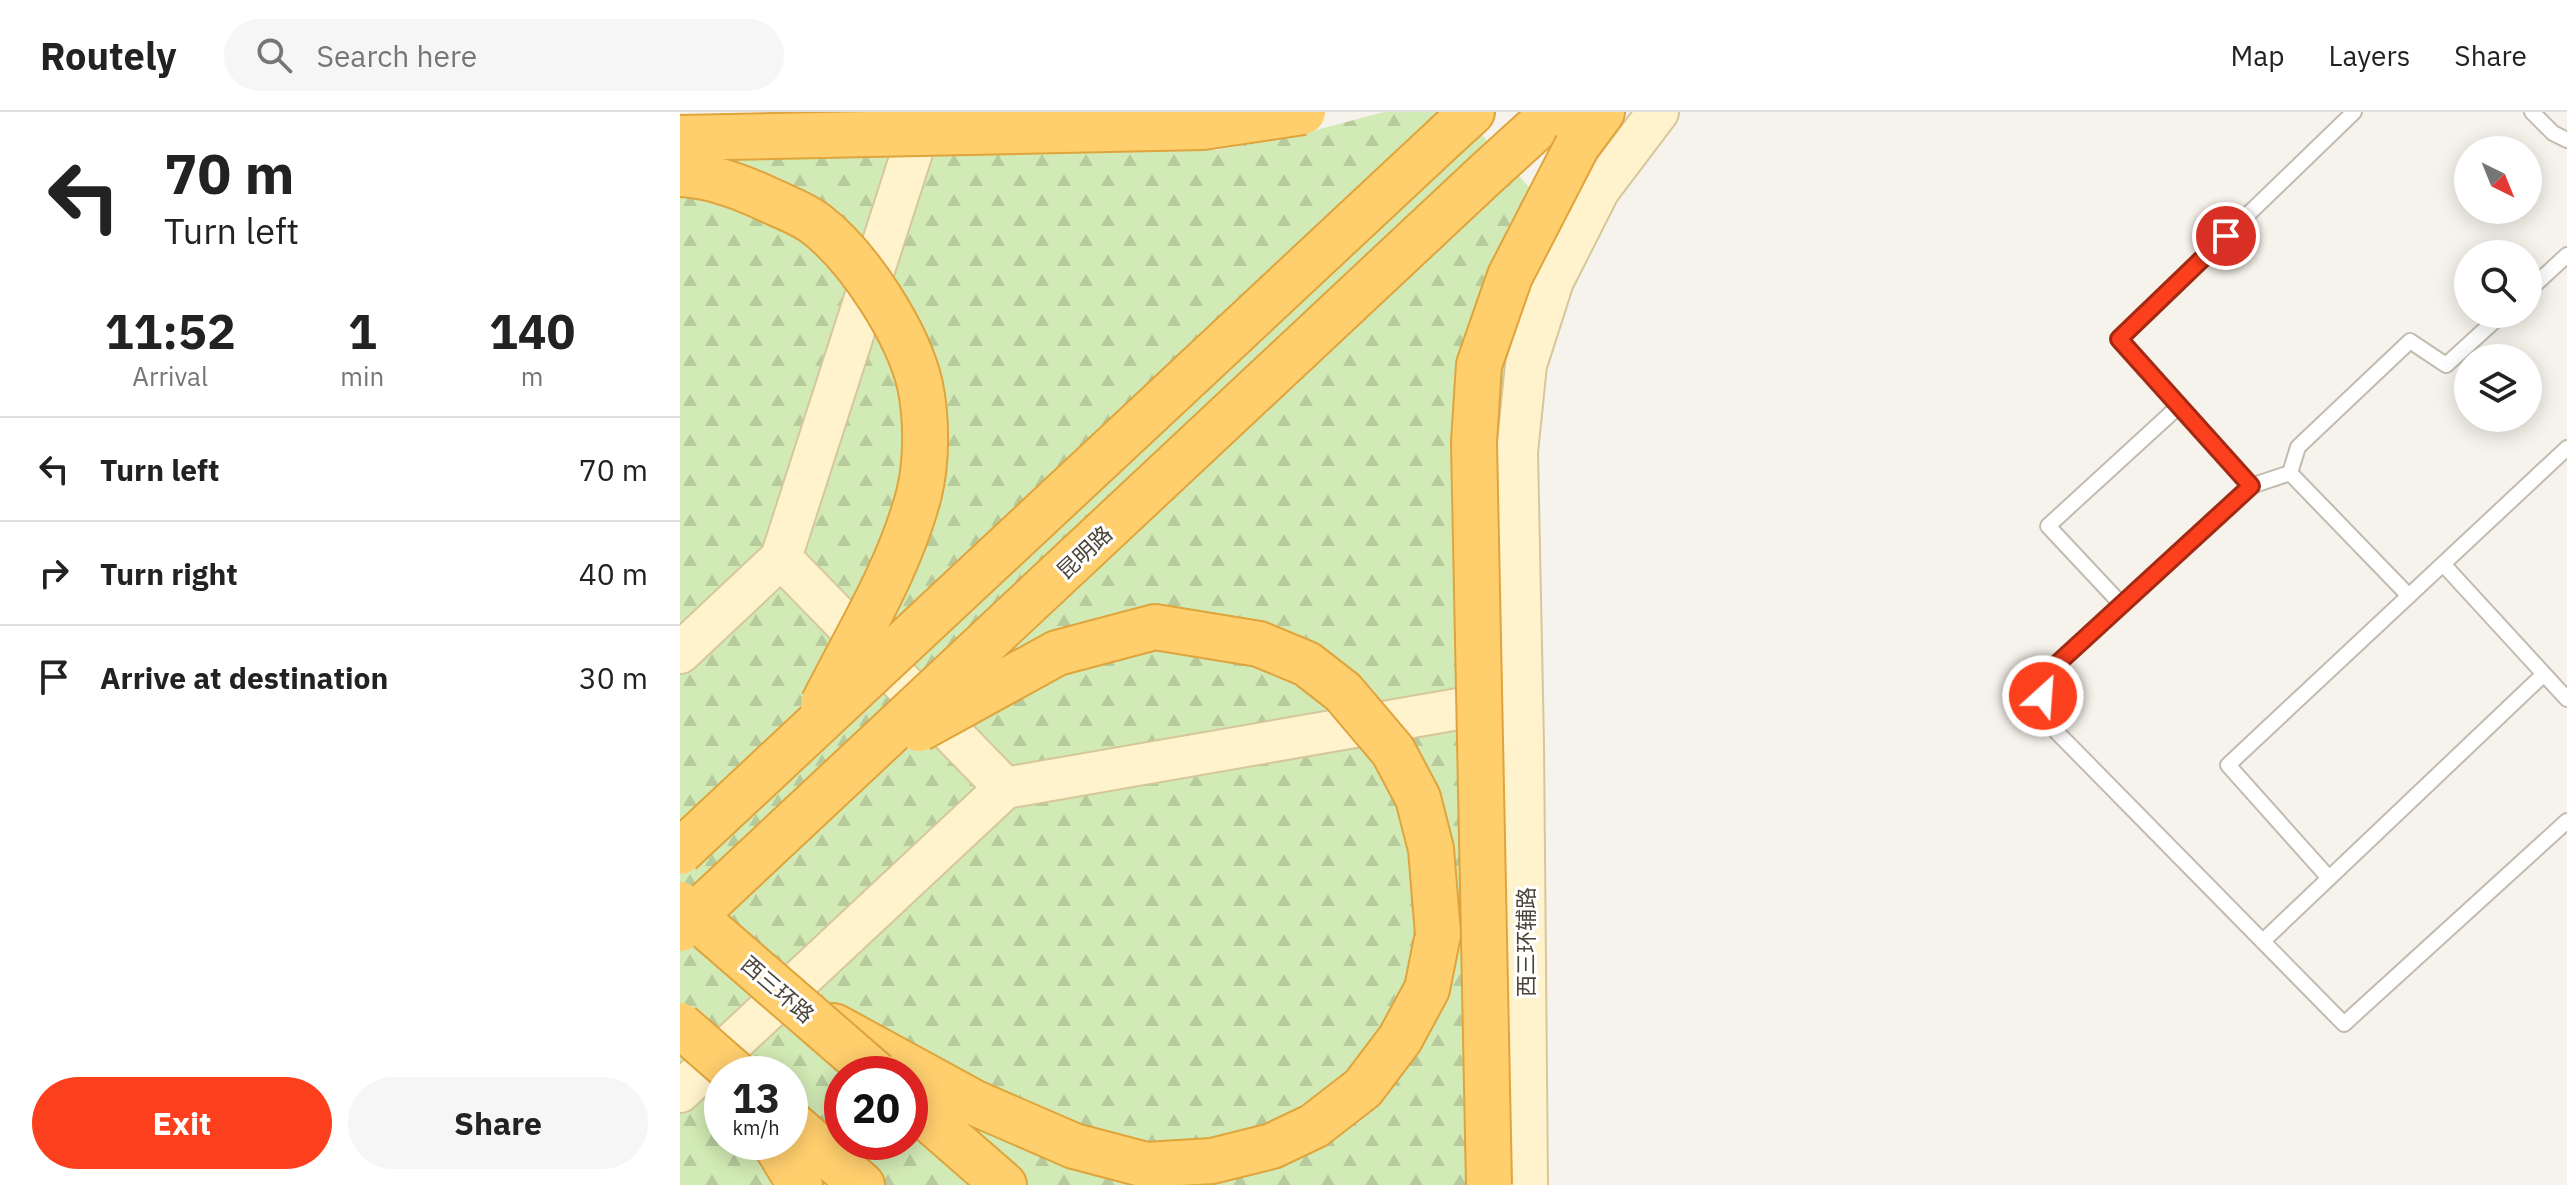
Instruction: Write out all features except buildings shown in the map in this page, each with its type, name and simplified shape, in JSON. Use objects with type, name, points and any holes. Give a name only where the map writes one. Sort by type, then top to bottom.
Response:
[{"type":"highway","points":[[680,138],[1203,127],[1303,112]]},
{"type":"highway","points":[[680,852],[1460,123]]},
{"type":"highway","points":[[1489,1185],[1474,442],[1479,365],[1510,276],[1578,123]]},
{"type":"highway","name":"昆明路","points":[[680,929],[1487,173],[1578,123]]},
{"type":"highway","points":[[680,174],[743,188],[814,222],[850,255],[883,304],[920,384],[926,432],[920,492],[895,563],[808,733]]},
{"type":"highway","points":[[796,1005],[975,1103],[1074,1146],[1146,1165],[1212,1161],[1272,1146],[1314,1126],[1363,1088],[1400,1039],[1427,989],[1438,934],[1431,849],[1418,798],[1393,751],[1343,692],[1307,664],[1259,644],[1155,627],[1057,653],[860,761]]},
{"type":"highway","name":"西三环路","points":[[680,904],[855,1056]]},
{"type":"highway","points":[[680,1025],[715,1056]]},
{"type":"highway","points":[[928,1119],[1004,1185]]},
{"type":"highway","points":[[808,1138],[862,1185]]},
{"type":"highway","points":[[785,1160],[800,1185]]},
{"type":"main road","points":[[680,653],[781,558],[925,112]]},
{"type":"main road","name":"西三环辅路","points":[[1527,1185],[1523,698],[1517,452],[1526,365],[1553,281],[1599,190],[1658,112]]},
{"type":"main road","points":[[781,558],[1005,788]]},
{"type":"main road","points":[[680,1092],[1005,788],[1523,698]]},
{"type":"lane","points":[[2251,486],[2119,339],[2354,112]]},
{"type":"lane","points":[[2532,112],[2553,133],[2567,140]]},
{"type":"lane","points":[[2542,278],[2567,255]]},
{"type":"lane","points":[[2290,473],[2298,447],[2410,341],[2446,365],[2487,328]]},
{"type":"lane","points":[[2122,605],[2048,526],[2179,406]]},
{"type":"lane","points":[[2329,878],[2228,765],[2567,448]]},
{"type":"lane","points":[[2290,473],[2251,486],[2045,675],[2041,716],[2344,1024],[2567,821]]},
{"type":"lane","points":[[2290,473],[2409,596]]},
{"type":"lane","points":[[2443,564],[2567,699]]},
{"type":"lane","points":[[2263,941],[2544,674]]},
{"type":"green space","points":[[1384,112],[1461,112],[1562,223],[1499,480],[1508,1185],[680,1185],[680,155],[1217,150],[1290,137]]},
{"type":"route","points":[[2043,696],[2045,675],[2251,486],[2119,339],[2226,236]]}]
